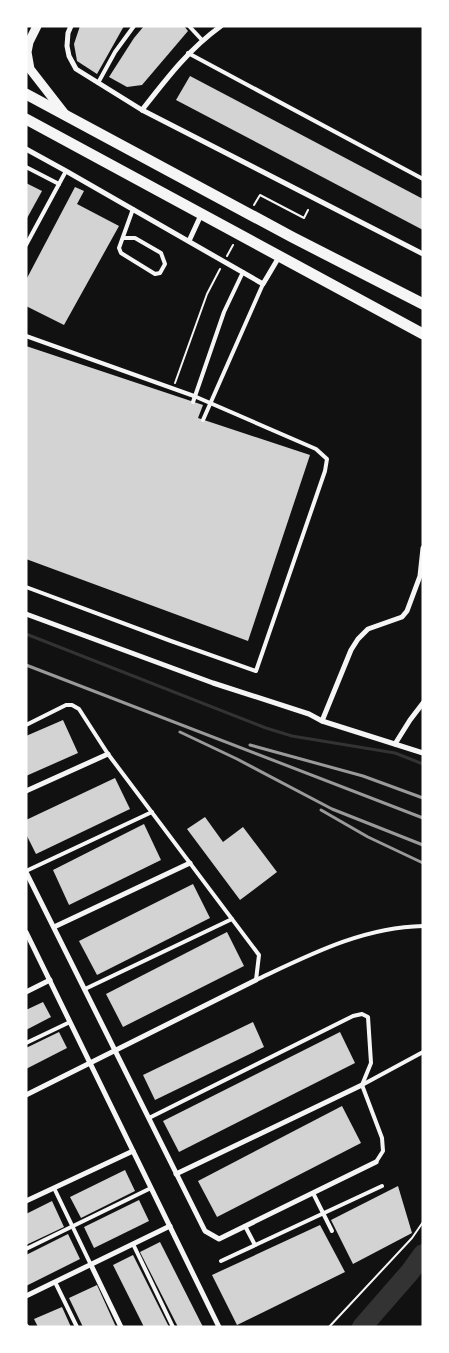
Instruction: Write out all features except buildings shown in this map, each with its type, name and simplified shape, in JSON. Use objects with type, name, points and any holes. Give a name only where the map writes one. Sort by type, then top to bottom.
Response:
[{"type":"highway","points":[[26,94],[276,229],[423,304]]},
{"type":"highway","points":[[26,119],[423,334]]},
{"type":"street","points":[[37,26],[29,42],[27,52],[30,68],[67,117]]},
{"type":"street","points":[[72,26],[68,33],[69,56],[76,69],[142,110],[423,254]]},
{"type":"street","points":[[142,110],[188,53],[221,26]]},
{"type":"street","points":[[26,149],[263,284],[279,257]]},
{"type":"street","points":[[189,241],[201,214]]},
{"type":"street","points":[[322,721],[351,650],[358,639],[368,629],[402,617],[407,612],[420,576],[423,548]]},
{"type":"street","points":[[26,614],[213,683],[309,714],[322,721],[423,752]]},
{"type":"street","points":[[395,744],[423,703]]},
{"type":"street","points":[[26,791],[108,754]]},
{"type":"street","points":[[54,927],[190,863]]},
{"type":"street","points":[[27,875],[205,1231],[219,1239],[376,1162]]},
{"type":"street","points":[[26,932],[219,1327]]},
{"type":"street","points":[[26,992],[50,980]]},
{"type":"street","points":[[26,1095],[256,980]]},
{"type":"street","points":[[176,1174],[362,1085]]},
{"type":"street","points":[[26,1202],[133,1150]]},
{"type":"street","points":[[26,1296],[170,1226]]},
{"type":"street","points":[[91,1265],[121,1327]]},
{"type":"lane","points":[[98,83],[115,52],[134,26]]},
{"type":"lane","points":[[189,26],[202,40]]},
{"type":"lane","points":[[188,53],[423,178]]},
{"type":"lane","points":[[26,167],[59,184]]},
{"type":"lane","points":[[26,245],[66,171]]},
{"type":"lane","points":[[123,238],[135,238],[162,253],[165,264],[160,273],[155,274],[120,253],[120,248],[123,238],[133,209]]},
{"type":"lane","points":[[26,230],[32,233]]},
{"type":"lane","points":[[193,402],[224,312],[243,272]]},
{"type":"lane","points":[[203,420],[263,284]]},
{"type":"lane","points":[[26,336],[194,396],[316,448],[327,459],[326,471],[256,671],[26,586]]},
{"type":"lane","points":[[26,725],[66,705],[79,709],[108,754],[259,955],[256,980]]},
{"type":"lane","points":[[27,875],[152,812]]},
{"type":"lane","points":[[84,989],[232,920]]},
{"type":"lane","points":[[256,980],[332,946],[375,932],[423,926]]},
{"type":"lane","points":[[26,947],[32,944]]},
{"type":"lane","points":[[149,1118],[352,1016],[362,1014],[368,1017],[371,1063],[362,1085],[382,1138],[383,1150],[376,1162]]},
{"type":"lane","points":[[26,1043],[70,1022]]},
{"type":"lane","points":[[362,1085],[423,1052]]},
{"type":"lane","points":[[221,1261],[382,1186]]},
{"type":"lane","points":[[54,1188],[91,1265]]},
{"type":"lane","points":[[26,1249],[73,1228],[151,1188]]},
{"type":"lane","points":[[313,1193],[332,1230]]},
{"type":"lane","points":[[245,1226],[255,1245]]},
{"type":"lane","points":[[133,1244],[173,1327]]},
{"type":"lane","points":[[55,1282],[77,1327]]},
{"type":"path","points":[[260,195],[304,218],[308,210]]},
{"type":"path","points":[[173,388],[207,294]]},
{"type":"path","points":[[328,1327],[412,1238],[423,1222]]},
{"type":"waterway","points":[[26,634],[266,728],[292,736],[395,753],[423,764]]},
{"type":"waterway","points":[[362,1327],[410,1272],[423,1254]]},
{"type":"railway","points":[[26,665],[423,818]]},
{"type":"railway","points":[[180,732],[237,759],[332,809],[423,845]]},
{"type":"railway","points":[[250,745],[363,776],[423,798]]},
{"type":"railway","points":[[321,810],[368,837],[423,863]]}]
